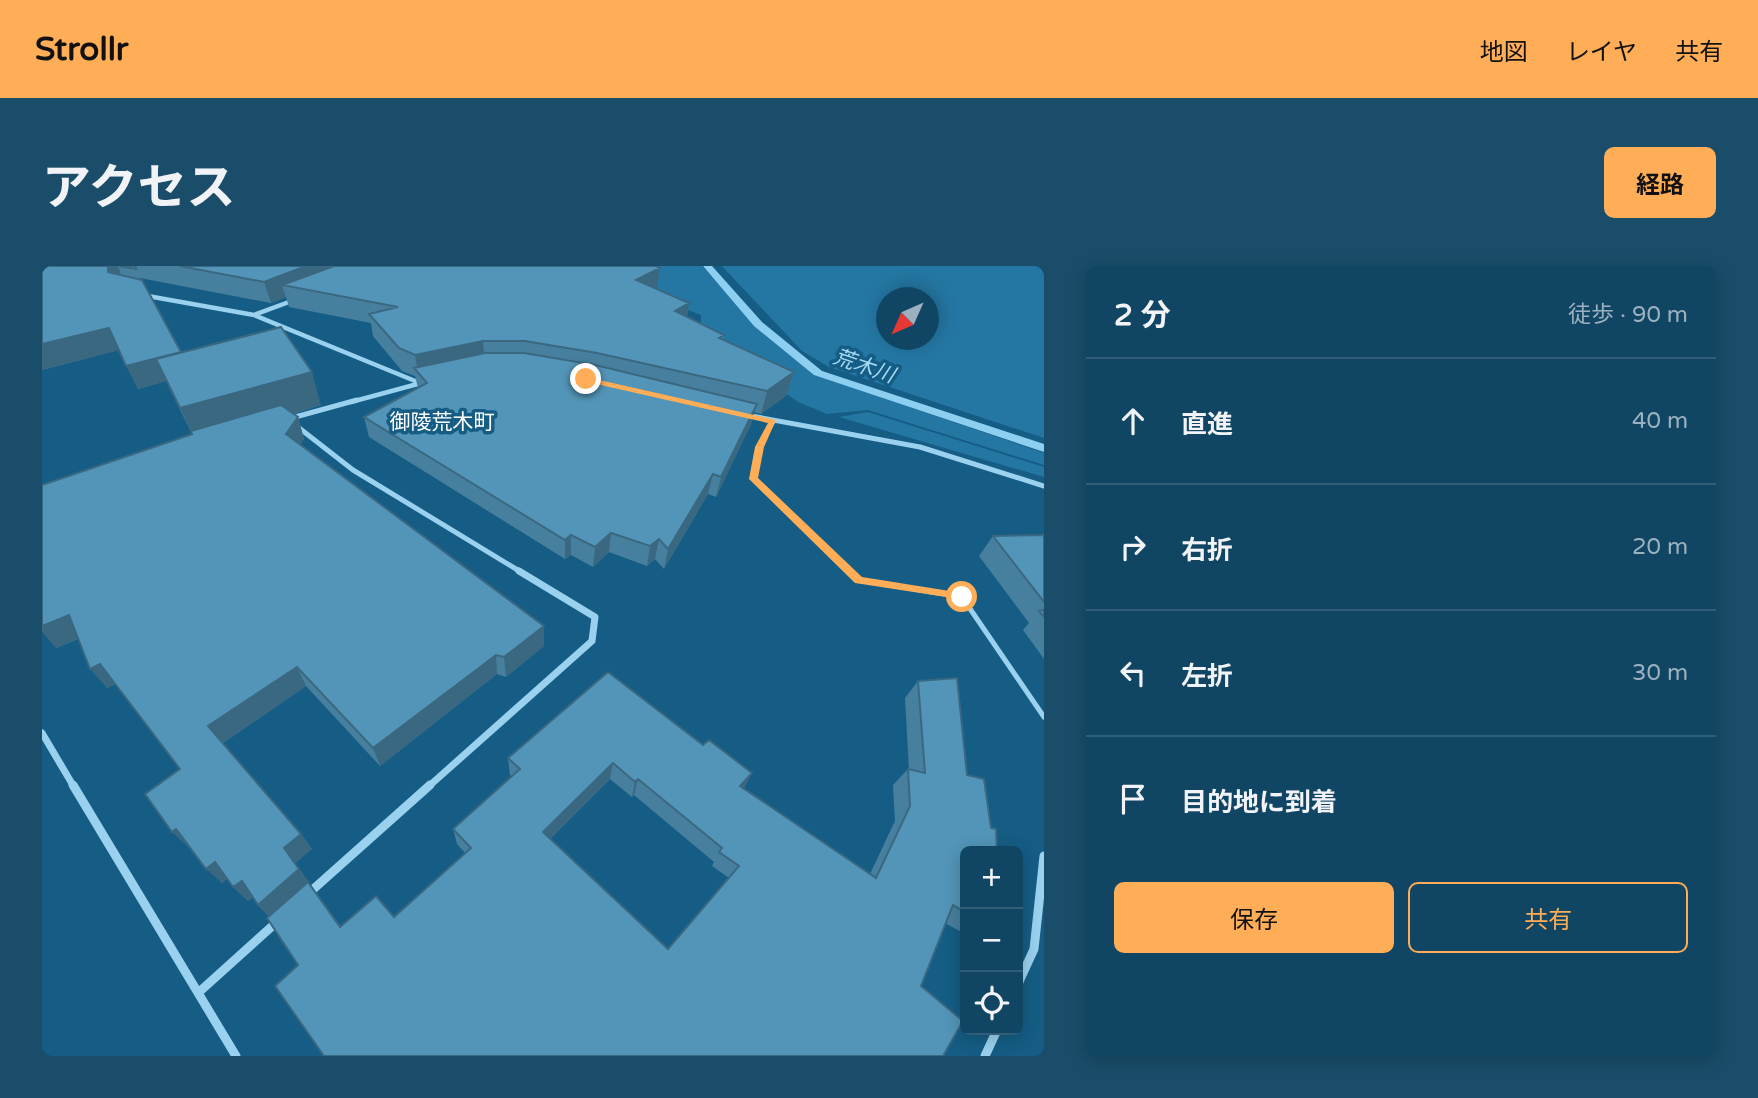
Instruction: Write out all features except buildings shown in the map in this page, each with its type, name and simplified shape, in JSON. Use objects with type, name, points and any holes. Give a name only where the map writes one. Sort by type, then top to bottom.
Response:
[{"type":"street","points":[[133,293],[254,315],[421,383]]},
{"type":"street","points":[[254,315],[303,296]]},
{"type":"street","points":[[275,423],[432,380]]},
{"type":"street","points":[[733,412],[773,422],[799,423],[920,447],[1044,486]]},
{"type":"street","points":[[288,419],[353,470],[595,617],[592,641],[302,900]]},
{"type":"street","points":[[42,733],[236,1056]]},
{"type":"street","points":[[1023,973],[1034,949],[1044,856]]},
{"type":"street","points":[[198,993],[291,909]]},
{"type":"street","points":[[985,1056],[995,1035]]},
{"type":"lane","points":[[773,422],[759,447],[754,479],[859,580],[962,597],[1044,717]]},
{"type":"shaded area","points":[[605,266],[702,266],[761,330],[819,376],[1044,453],[1044,465],[868,410],[827,414],[798,402],[701,334],[701,315],[657,299]]},
{"type":"shaded area","points":[[722,266],[1044,266],[1044,438],[829,367],[802,351]]},
{"type":"shaded area","points":[[868,412],[1044,467],[1044,477],[839,417]]},
{"type":"waterway","name":"荒木川","points":[[707,266],[758,324],[818,373],[1044,448]]},
{"type":"district","name":"御陵荒木町","points":[[442,422]]},
{"type":"route","points":[[586,379],[773,422],[759,447],[754,479],[859,580],[962,597]]}]
